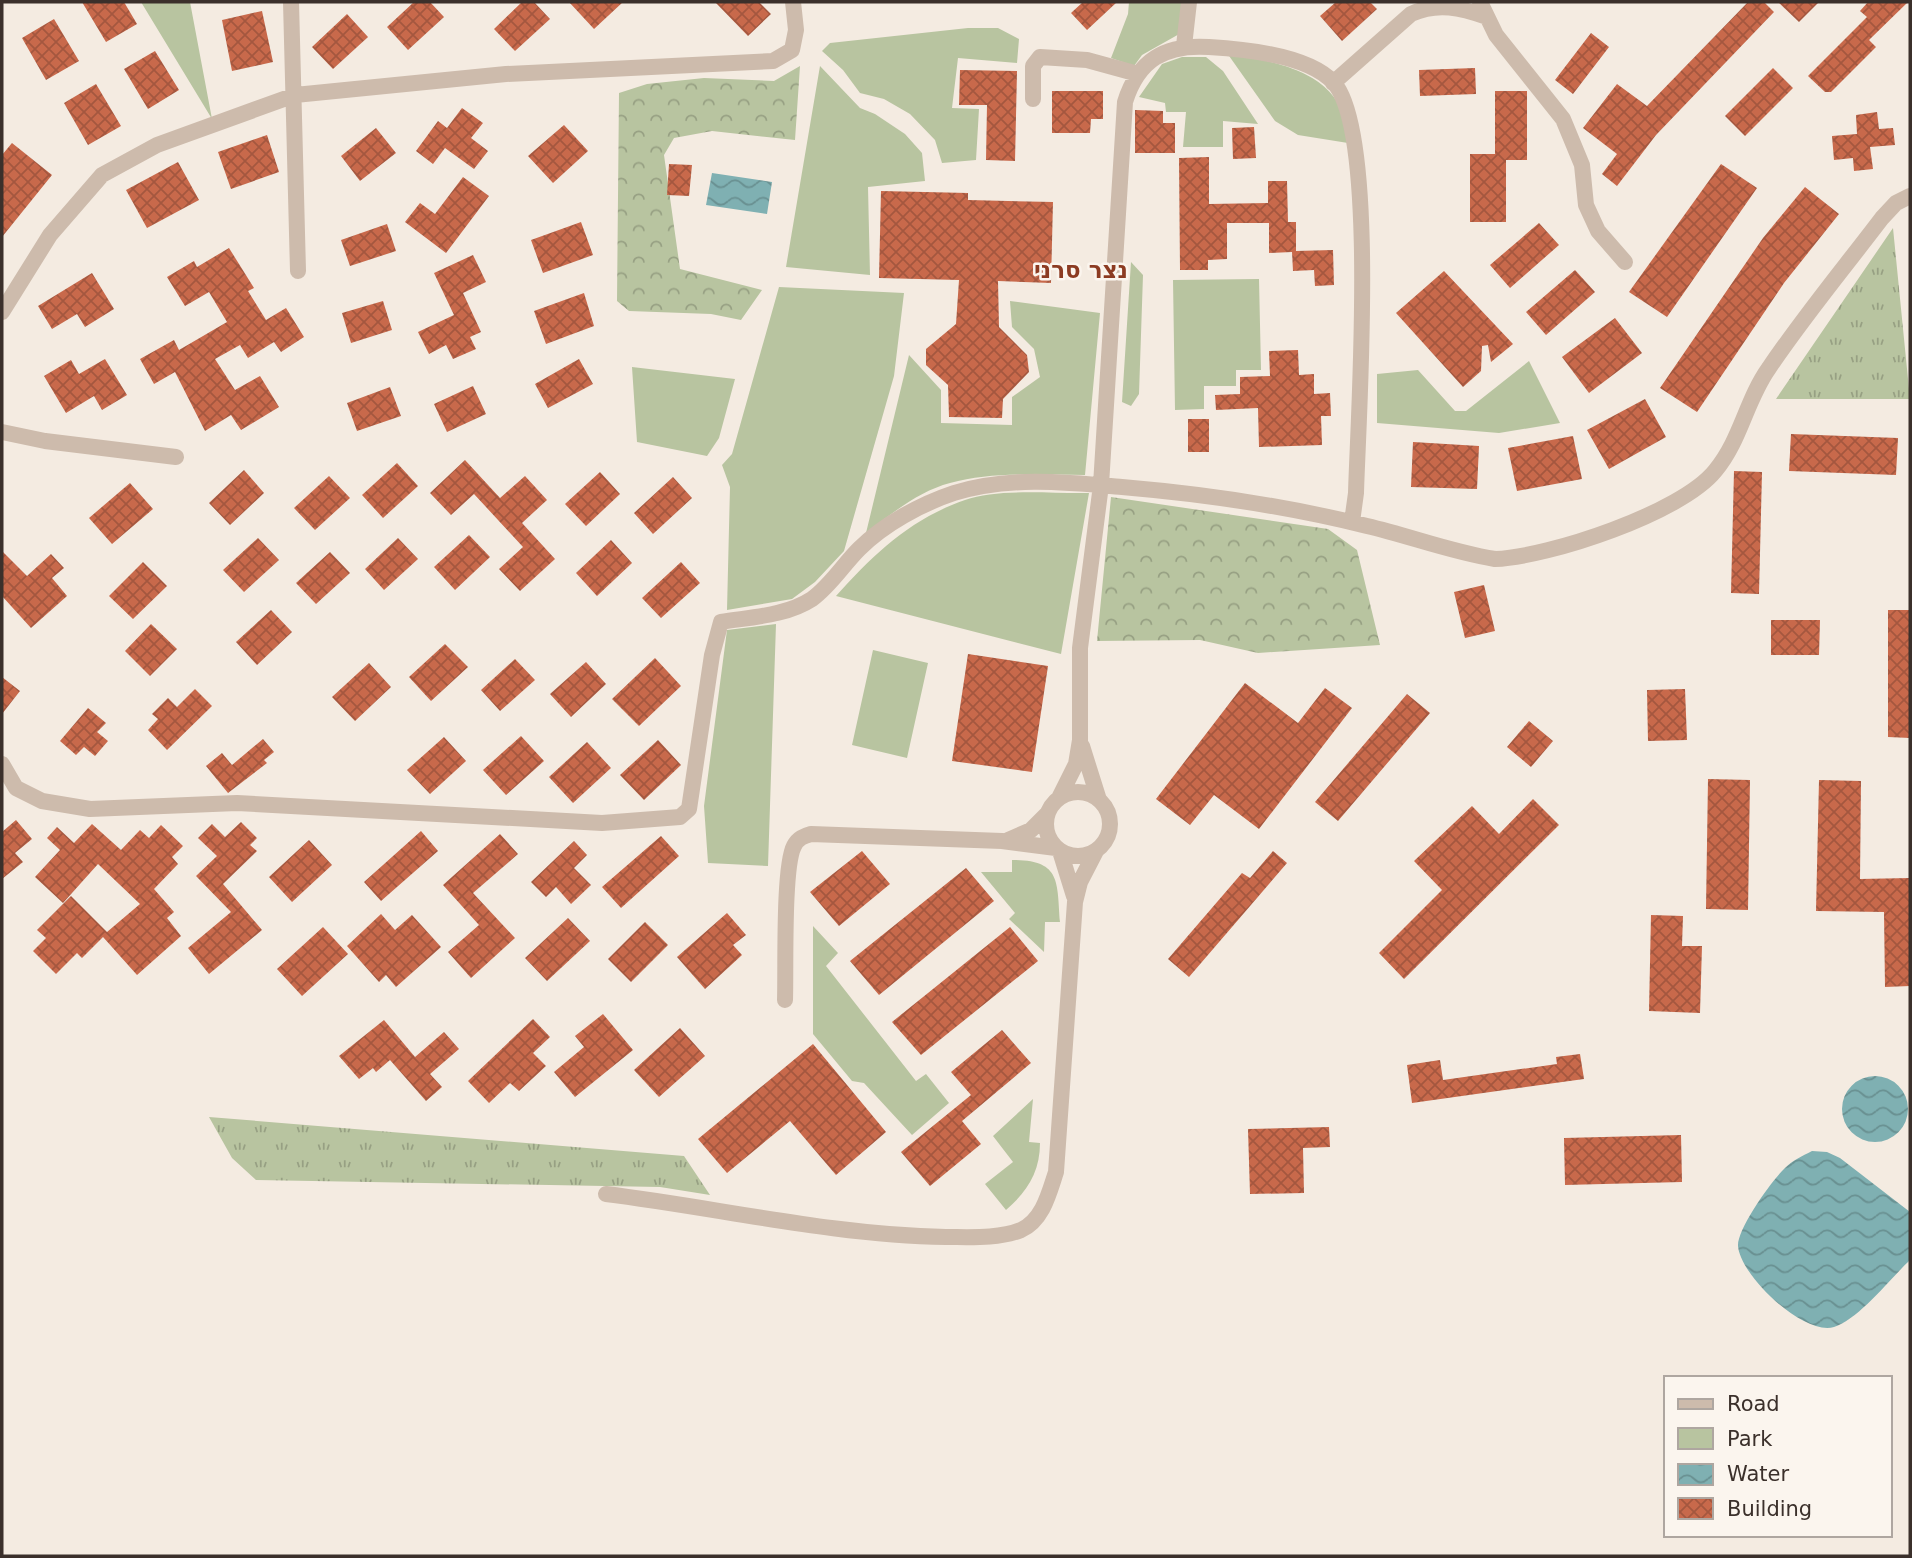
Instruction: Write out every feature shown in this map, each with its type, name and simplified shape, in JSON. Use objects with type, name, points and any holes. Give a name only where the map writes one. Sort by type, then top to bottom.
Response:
[{"type":"street","points":[[291,2],[298,271]]},
{"type":"street","points":[[2,312],[50,234],[102,175],[157,145],[295,95],[506,74],[773,61],[792,50],[796,30],[793,2]]},
{"type":"street","points":[[1184,46],[1189,2]]},
{"type":"street","points":[[1480,2],[1496,35],[1563,119],[1581,164],[1586,205],[1598,231],[1625,262]]},
{"type":"street","points":[[1333,83],[1411,14],[1426,8],[1443,6],[1461,8],[1487,17]]},
{"type":"street","points":[[1002,841],[1021,836],[1047,814],[1059,798],[1076,764],[1080,740],[1080,648],[1101,485],[1125,102],[1131,84],[1156,56],[1184,46],[1238,49],[1268,55],[1315,70],[1333,83],[1350,117],[1356,143],[1362,262],[1356,493],[1352,522]]},
{"type":"street","points":[[1033,99],[1033,66],[1040,57],[1087,60],[1138,74]]},
{"type":"street","points":[[2,764],[16,788],[42,801],[90,809],[237,803],[602,823],[680,817],[689,809],[712,655],[720,622],[787,611],[812,599],[833,580],[859,549],[884,528],[951,494],[987,484],[1054,481],[1192,493],[1352,522],[1479,556],[1517,558],[1620,526],[1679,499],[1699,487],[1715,472],[1737,440],[1752,397],[1768,369],[1882,218],[1896,203],[1910,196]]},
{"type":"street","points":[[2,432],[45,441],[176,457]]},
{"type":"street","points":[[606,1195],[886,1233],[974,1237],[1021,1230],[1036,1219],[1047,1200],[1056,1172],[1075,902],[1086,866],[1110,829],[1106,808],[1099,800],[1080,740]]},
{"type":"street","points":[[1059,798],[1080,792],[1099,800]]},
{"type":"street","points":[[1047,814],[1047,835],[1058,850],[1070,877],[1075,902]]},
{"type":"street","points":[[785,1000],[789,868],[793,846],[801,838],[811,834],[1002,841],[1081,856],[1096,850]]},
{"type":"green space","points":[[141,2],[190,2],[212,119]]},
{"type":"green space","points":[[1129,2],[1184,2],[1181,33],[1142,55],[1134,66],[1111,58],[1128,14]]},
{"type":"green space","points":[[968,28],[998,28],[1019,39],[1017,63],[958,58],[952,108],[979,109],[976,160],[942,163],[935,140],[910,114],[884,99],[860,93],[843,70],[822,51],[830,43]]},
{"type":"green space","points":[[1227,53],[1289,67],[1324,86],[1337,101],[1345,119],[1348,143],[1298,135],[1275,121]]},
{"type":"green space","points":[[1182,57],[1206,57],[1223,71],[1258,124],[1223,121],[1223,147],[1183,147],[1186,112],[1166,112],[1165,103],[1139,97],[1162,64]]},
{"type":"green space","points":[[800,66],[795,140],[712,131],[674,138],[664,155],[680,269],[762,290],[741,320],[711,314],[629,311],[617,301],[619,93],[647,84],[704,78],[774,81]]},
{"type":"green space","points":[[820,66],[860,108],[875,114],[905,134],[922,153],[925,181],[868,187],[870,275],[786,267]]},
{"type":"green space","points":[[1893,228],[1910,399],[1776,399]]},
{"type":"green space","points":[[1131,262],[1143,275],[1139,394],[1131,406],[1122,402]]},
{"type":"green space","points":[[1259,279],[1261,370],[1236,370],[1236,386],[1204,386],[1204,409],[1175,410],[1173,280]]},
{"type":"green space","points":[[779,287],[904,293],[894,376],[844,551],[815,582],[792,599],[727,610],[730,487],[722,465],[732,454]]},
{"type":"green space","points":[[1010,301],[1100,313],[1085,475],[1000,475],[950,483],[916,497],[866,533],[909,355],[941,390],[941,423],[1012,425],[1012,397],[1040,377],[1034,349],[1012,327]]},
{"type":"green space","points":[[1529,361],[1560,423],[1499,433],[1377,423],[1377,374],[1418,370],[1455,411],[1466,411]]},
{"type":"green space","points":[[632,367],[735,379],[719,438],[707,456],[637,442]]},
{"type":"green space","points":[[1089,493],[1061,654],[836,596],[894,539],[945,508],[978,496],[993,494]]},
{"type":"green space","points":[[1111,497],[1328,529],[1357,550],[1380,645],[1258,653],[1200,640],[1097,641]]},
{"type":"green space","points":[[776,624],[768,866],[708,863],[704,806],[727,630]]},
{"type":"green space","points":[[873,650],[928,663],[907,758],[852,745]]},
{"type":"green space","points":[[1012,860],[1040,864],[1048,869],[1056,884],[1060,922],[1045,922],[1044,952],[1009,919],[1015,913],[981,872],[1012,872]]},
{"type":"green space","points":[[813,926],[838,953],[826,966],[916,1081],[926,1074],[949,1103],[912,1135],[864,1083],[852,1081],[813,1034]]},
{"type":"green space","points":[[1033,1099],[1029,1142],[1040,1143],[1038,1163],[1026,1189],[1006,1210],[985,1184],[1013,1162],[993,1136]]},
{"type":"green space","points":[[209,1117],[684,1156],[710,1195],[660,1187],[256,1180],[232,1158]]},
{"type":"water","points":[[712,173],[772,182],[767,214],[706,205]]},
{"type":"water","points":[[1868,1076],[1882,1076],[1894,1081],[1903,1090],[1908,1109],[1906,1122],[1899,1133],[1882,1142],[1868,1142],[1856,1137],[1847,1128],[1842,1116],[1842,1102],[1847,1090],[1856,1081]]},
{"type":"water","points":[[1812,1151],[1827,1152],[1840,1158],[1910,1212],[1910,1260],[1854,1316],[1834,1327],[1821,1327],[1806,1322],[1775,1301],[1749,1272],[1738,1246],[1749,1217],[1779,1174],[1788,1165]]},
{"type":"building","points":[[82,2],[124,2],[137,24],[106,42]]},
{"type":"building","points":[[414,2],[430,2],[444,17],[408,50],[387,27]]},
{"type":"building","points":[[522,2],[534,2],[550,19],[515,51],[494,29]]},
{"type":"building","points":[[569,2],[623,2],[594,29]]},
{"type":"building","points":[[715,2],[759,2],[771,14],[748,36]]},
{"type":"building","points":[[1083,2],[1117,2],[1087,30],[1071,13]]},
{"type":"building","points":[[1336,2],[1370,2],[1377,9],[1342,41],[1320,16]]},
{"type":"building","points":[[1748,2],[1764,2],[1774,12],[1656,135],[1617,186],[1602,174],[1617,154],[1583,128],[1617,84],[1647,106]]},
{"type":"building","points":[[1778,2],[1819,2],[1799,22]]},
{"type":"building","points":[[1868,2],[1908,2],[1869,40],[1876,47],[1831,92],[1825,92],[1808,76],[1867,17],[1860,11]]},
{"type":"building","points":[[262,11],[273,62],[232,71],[222,20]]},
{"type":"building","points":[[347,14],[368,37],[333,69],[312,47]]},
{"type":"building","points":[[54,19],[79,61],[46,80],[22,38]]},
{"type":"building","points":[[1591,33],[1609,47],[1573,94],[1555,80]]},
{"type":"building","points":[[155,51],[179,90],[148,109],[124,69]]},
{"type":"building","points":[[1475,68],[1476,94],[1420,96],[1419,70]]},
{"type":"building","points":[[1773,68],[1793,88],[1745,136],[1725,116]]},
{"type":"building","points":[[960,70],[1017,71],[1015,161],[986,160],[987,105],[959,105]]},
{"type":"building","points":[[96,84],[121,126],[88,145],[64,103]]},
{"type":"building","points":[[1052,91],[1103,91],[1103,119],[1091,119],[1090,133],[1052,133]]},
{"type":"building","points":[[1495,91],[1527,91],[1527,160],[1506,160],[1506,222],[1470,222],[1470,154],[1495,154]]},
{"type":"building","points":[[462,108],[483,123],[471,138],[488,151],[474,169],[445,148],[433,164],[416,151],[438,121],[447,128]]},
{"type":"building","points":[[1135,110],[1163,111],[1163,123],[1175,123],[1175,153],[1135,153]]},
{"type":"building","points":[[1877,112],[1879,129],[1893,128],[1895,145],[1870,147],[1873,169],[1854,171],[1853,158],[1834,160],[1832,136],[1857,134],[1856,115]]},
{"type":"building","points":[[564,125],[588,151],[553,183],[528,156]]},
{"type":"building","points":[[1254,127],[1256,158],[1233,159],[1232,128]]},
{"type":"building","points":[[376,128],[396,153],[360,181],[341,156]]},
{"type":"building","points":[[267,135],[279,172],[231,189],[218,152]]},
{"type":"building","points":[[12,143],[52,175],[2,237],[2,155]]},
{"type":"building","points":[[1209,157],[1209,204],[1268,203],[1268,181],[1287,181],[1288,222],[1296,222],[1296,251],[1333,250],[1334,285],[1315,286],[1314,270],[1293,271],[1292,252],[1269,253],[1269,223],[1227,223],[1227,259],[1208,260],[1208,270],[1180,270],[1179,158]]},
{"type":"building","points":[[178,162],[199,200],[147,228],[126,190]]},
{"type":"building","points":[[669,164],[692,165],[689,196],[667,195]]},
{"type":"building","points":[[1721,164],[1757,188],[1667,317],[1629,292]]},
{"type":"building","points":[[463,177],[489,196],[446,253],[405,222],[420,203],[435,214]]},
{"type":"building","points":[[1805,187],[1839,214],[1784,283],[1697,412],[1660,388],[1763,238]]},
{"type":"building","points":[[881,191],[968,193],[968,200],[1053,202],[1051,283],[998,281],[999,327],[1027,355],[1029,372],[1003,399],[1002,418],[949,417],[948,385],[926,365],[926,349],[956,324],[959,280],[879,278]]},
{"type":"building","points":[[581,222],[593,255],[543,273],[531,240]]},
{"type":"building","points":[[1539,223],[1559,245],[1510,288],[1490,265]]},
{"type":"building","points":[[387,224],[396,251],[350,266],[341,240]]},
{"type":"building","points":[[229,248],[254,288],[248,291],[266,320],[286,308],[304,337],[281,352],[274,342],[248,358],[240,345],[215,359],[235,390],[260,376],[279,407],[241,430],[231,415],[205,431],[175,372],[154,384],[140,359],[174,340],[179,350],[227,322],[209,292],[185,306],[167,277],[194,261],[197,267]]},
{"type":"building","points":[[473,255],[486,282],[463,293],[481,332],[470,337],[476,349],[453,359],[446,345],[429,354],[418,332],[454,315],[434,273]]},
{"type":"building","points":[[1575,270],[1595,292],[1546,335],[1526,312]]},
{"type":"building","points":[[1444,271],[1513,344],[1491,362],[1488,345],[1482,346],[1481,371],[1463,387],[1396,313]]},
{"type":"building","points":[[92,273],[114,309],[85,327],[77,314],[52,329],[38,306]]},
{"type":"building","points":[[584,293],[594,326],[546,344],[534,311]]},
{"type":"building","points":[[383,301],[392,330],[351,343],[342,313]]},
{"type":"building","points":[[1615,318],[1642,353],[1589,393],[1562,357]]},
{"type":"building","points":[[1298,350],[1299,375],[1314,374],[1314,394],[1330,393],[1331,416],[1321,416],[1322,445],[1259,447],[1258,408],[1216,410],[1215,395],[1240,394],[1240,377],[1270,376],[1269,351]]},
{"type":"building","points":[[105,359],[127,395],[102,410],[94,396],[66,413],[44,376],[71,360],[79,374]]},
{"type":"building","points":[[579,359],[593,384],[548,408],[535,384]]},
{"type":"building","points":[[473,386],[486,414],[447,432],[434,404]]},
{"type":"building","points":[[390,387],[401,416],[357,431],[347,403]]},
{"type":"building","points":[[1645,399],[1666,437],[1609,469],[1587,430]]},
{"type":"building","points":[[1188,419],[1209,419],[1209,452],[1188,452]]},
{"type":"building","points":[[1791,434],[1898,438],[1896,475],[1789,471]]},
{"type":"building","points":[[1573,436],[1582,479],[1517,491],[1508,448]]},
{"type":"building","points":[[1413,442],[1479,446],[1477,489],[1411,487]]},
{"type":"building","points":[[465,460],[500,498],[525,476],[547,500],[522,523],[555,559],[520,591],[499,569],[523,547],[474,494],[451,515],[430,493]]},
{"type":"building","points":[[397,463],[418,486],[383,518],[362,495]]},
{"type":"building","points":[[244,470],[264,493],[230,525],[209,503]]},
{"type":"building","points":[[1734,471],[1762,472],[1759,594],[1731,593]]},
{"type":"building","points":[[600,472],[620,494],[586,526],[565,504]]},
{"type":"building","points":[[329,476],[350,498],[315,530],[294,508]]},
{"type":"building","points":[[673,477],[692,498],[653,534],[634,513]]},
{"type":"building","points":[[130,483],[153,509],[112,544],[89,518]]},
{"type":"building","points":[[469,535],[490,557],[455,590],[434,567]]},
{"type":"building","points":[[258,538],[279,560],[244,592],[223,570]]},
{"type":"building","points":[[398,538],[418,559],[384,590],[365,569]]},
{"type":"building","points":[[611,540],[632,563],[597,596],[576,573]]},
{"type":"building","points":[[2,551],[27,576],[51,554],[64,568],[52,578],[67,596],[31,628],[2,596]]},
{"type":"building","points":[[330,552],[350,573],[316,604],[296,583]]},
{"type":"building","points":[[143,562],[167,586],[133,619],[109,596]]},
{"type":"building","points":[[681,562],[700,583],[661,618],[642,598]]},
{"type":"building","points":[[1484,585],[1495,631],[1465,638],[1454,592]]},
{"type":"building","points":[[271,610],[292,632],[257,665],[236,642]]},
{"type":"building","points":[[1888,610],[1910,610],[1910,738],[1888,737]]},
{"type":"building","points":[[1771,620],[1820,620],[1819,655],[1771,655]]},
{"type":"building","points":[[151,624],[177,649],[150,676],[125,651]]},
{"type":"building","points":[[445,644],[468,667],[431,701],[409,677]]},
{"type":"building","points":[[968,654],[1048,666],[1032,772],[952,761]]},
{"type":"building","points":[[655,658],[681,686],[639,726],[612,699]]},
{"type":"building","points":[[515,659],[535,680],[500,711],[481,690]]},
{"type":"building","points":[[586,662],[606,684],[571,717],[550,694]]},
{"type":"building","points":[[369,663],[391,687],[355,721],[332,697]]},
{"type":"building","points":[[2,677],[20,691],[2,714]]},
{"type":"building","points":[[1245,683],[1298,723],[1325,688],[1352,708],[1259,829],[1214,795],[1190,825],[1156,799]]},
{"type":"building","points":[[195,689],[212,706],[167,750],[148,730],[158,719],[152,714],[168,698],[177,707]]},
{"type":"building","points":[[1685,689],[1687,740],[1648,741],[1647,690]]},
{"type":"building","points":[[1407,694],[1430,713],[1338,821],[1315,802]]},
{"type":"building","points":[[88,708],[106,723],[97,732],[108,741],[95,756],[84,747],[76,755],[60,741]]},
{"type":"building","points":[[1529,721],[1553,741],[1531,767],[1507,747]]},
{"type":"building","points":[[521,736],[544,761],[506,795],[483,770]]},
{"type":"building","points":[[444,737],[466,761],[430,794],[407,770]]},
{"type":"building","points":[[263,739],[274,752],[264,760],[267,763],[228,793],[206,766],[222,753],[232,765]]},
{"type":"building","points":[[658,740],[681,765],[644,800],[620,775]]},
{"type":"building","points":[[587,742],[611,768],[573,803],[549,777]]},
{"type":"building","points":[[1708,779],[1750,780],[1748,910],[1706,909]]},
{"type":"building","points":[[1819,780],[1861,781],[1860,879],[1910,878],[1910,986],[1885,987],[1884,912],[1816,911]]},
{"type":"building","points":[[1533,799],[1559,825],[1404,979],[1379,953],[1442,890],[1414,861],[1472,806],[1499,834]]},
{"type":"building","points":[[16,820],[32,839],[15,853],[23,862],[2,879],[2,832]]},
{"type":"building","points":[[241,822],[257,838],[250,845],[257,851],[223,884],[262,930],[209,974],[188,948],[231,912],[196,876],[217,856],[198,838],[212,824],[225,837]]},
{"type":"building","points":[[92,824],[121,850],[140,830],[149,838],[161,825],[183,846],[172,857],[178,864],[154,889],[174,912],[167,918],[181,936],[137,975],[103,937],[82,958],[77,953],[56,974],[33,951],[46,938],[37,930],[71,896],[107,932],[140,904],[98,864],[63,903],[35,877],[60,850],[47,838],[57,827],[74,843]]},
{"type":"building","points":[[421,831],[438,851],[381,901],[364,882]]},
{"type":"building","points":[[500,834],[518,854],[473,893],[515,938],[471,978],[448,952],[479,925],[443,885]]},
{"type":"building","points":[[661,836],[679,856],[621,908],[602,887]]},
{"type":"building","points":[[309,840],[332,865],[292,902],[269,877]]},
{"type":"building","points":[[574,841],[587,855],[574,868],[591,885],[571,904],[556,887],[546,897],[531,882]]},
{"type":"building","points":[[862,851],[890,884],[839,926],[810,892]]},
{"type":"building","points":[[1273,851],[1287,863],[1189,977],[1168,959],[1242,873],[1250,878]]},
{"type":"building","points":[[966,868],[994,901],[879,995],[850,961]]},
{"type":"building","points":[[727,913],[746,935],[733,945],[742,955],[705,989],[677,957]]},
{"type":"building","points":[[381,914],[395,930],[412,915],[441,947],[396,987],[386,975],[379,982],[347,946]]},
{"type":"building","points":[[1651,915],[1683,916],[1682,946],[1702,946],[1700,1013],[1649,1011]]},
{"type":"building","points":[[568,918],[590,941],[547,981],[525,958]]},
{"type":"building","points":[[645,922],[668,945],[631,982],[608,959]]},
{"type":"building","points":[[323,927],[348,954],[302,996],[277,969]]},
{"type":"building","points":[[1010,927],[1038,961],[921,1055],[892,1022]]},
{"type":"building","points":[[603,1014],[633,1050],[575,1097],[554,1072],[584,1047],[575,1036]]},
{"type":"building","points":[[533,1019],[550,1037],[533,1053],[546,1066],[519,1091],[510,1083],[489,1103],[468,1081]]},
{"type":"building","points":[[384,1020],[415,1057],[444,1032],[459,1049],[430,1074],[442,1087],[426,1101],[390,1060],[376,1072],[373,1068],[359,1079],[339,1056]]},
{"type":"building","points":[[680,1028],[705,1056],[659,1097],[634,1070]]},
{"type":"building","points":[[1002,1030],[1031,1063],[962,1121],[981,1144],[930,1186],[901,1152],[971,1095],[951,1072]]},
{"type":"building","points":[[813,1044],[886,1132],[836,1175],[790,1121],[727,1173],[698,1139]]},
{"type":"building","points":[[1580,1054],[1584,1079],[1412,1103],[1407,1065],[1440,1060],[1443,1080],[1557,1064],[1556,1057]]},
{"type":"building","points":[[1329,1127],[1330,1147],[1303,1148],[1304,1193],[1250,1194],[1248,1129]]},
{"type":"building","points":[[1681,1135],[1682,1182],[1565,1185],[1564,1138]]},
{"type":"district","name":"נצר סרני","points":[[1081,270]]}]
